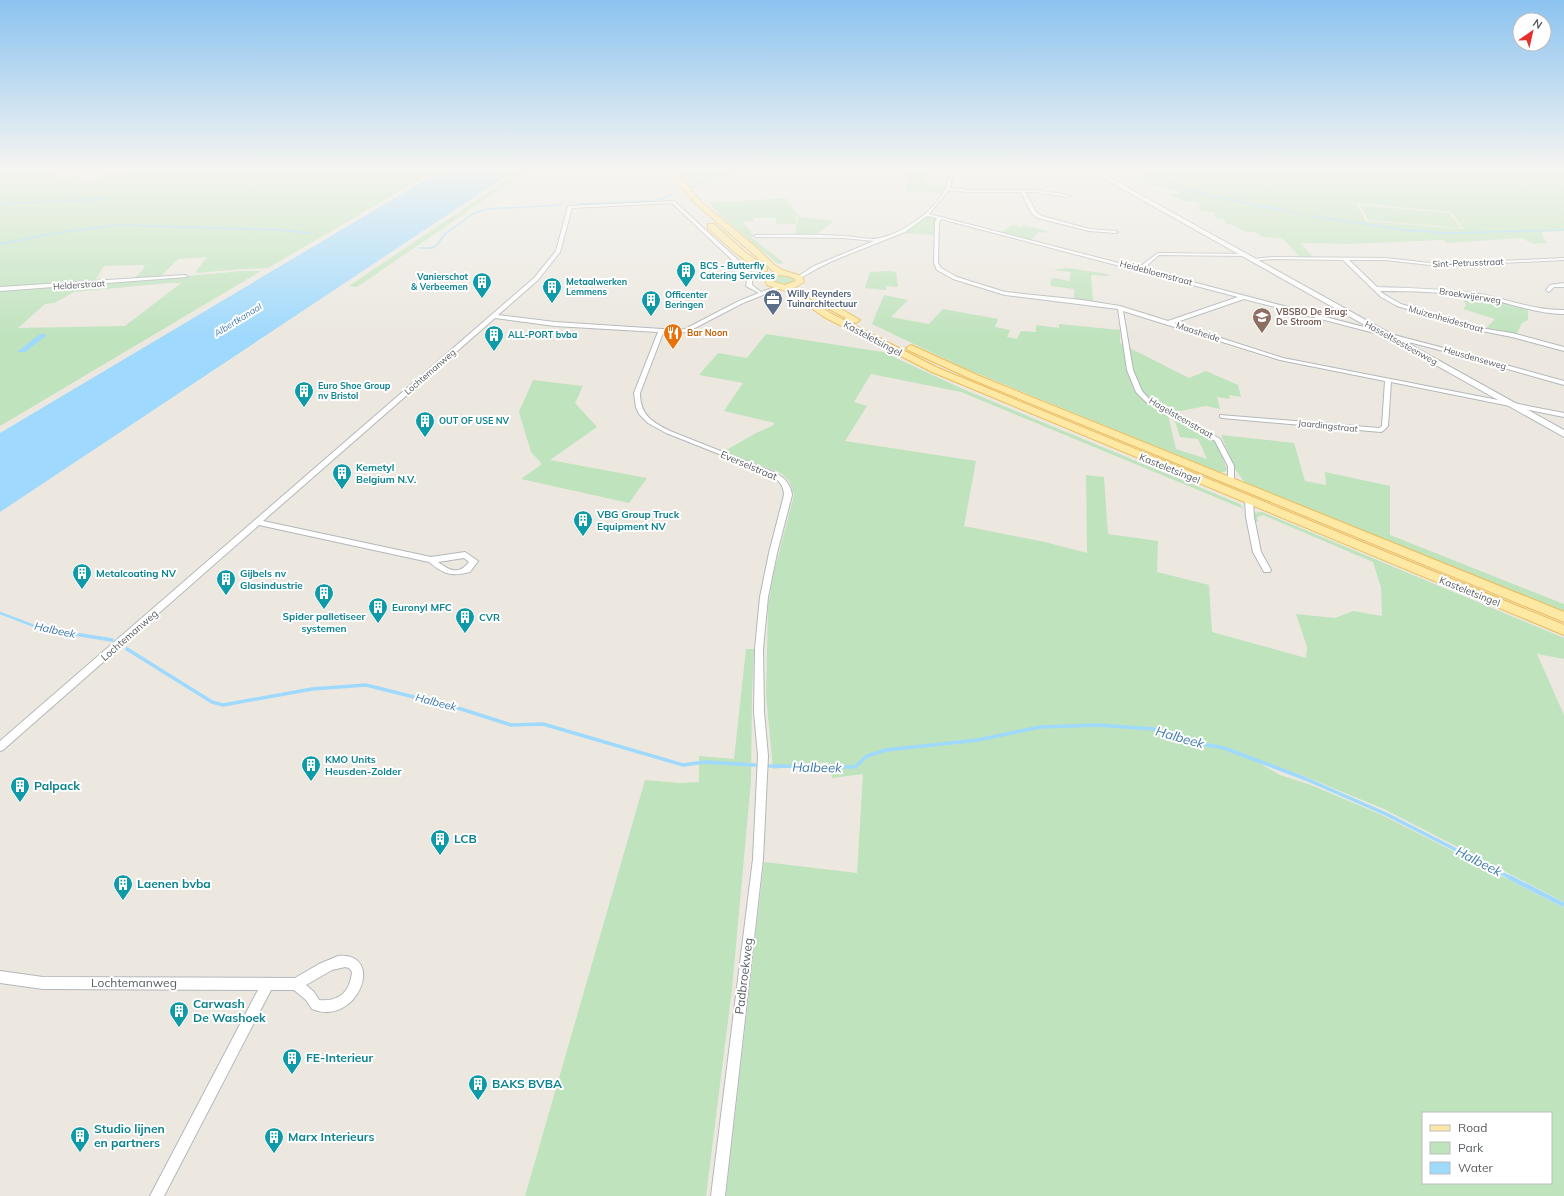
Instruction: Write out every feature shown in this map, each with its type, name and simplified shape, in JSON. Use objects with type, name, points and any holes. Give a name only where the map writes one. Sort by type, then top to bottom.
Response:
[{"type":"main road","name":"Kasteletsingel","points":[[711,226],[769,277],[783,287],[792,290],[827,315],[935,370],[1564,630]]},
{"type":"main road","name":"Kasteletsingel","points":[[725,226],[754,250],[762,260],[777,271],[787,273],[798,281],[800,288],[889,338],[944,363],[1564,617]]},
{"type":"main road","points":[[769,277],[787,273]]},
{"type":"main road","points":[[783,287],[798,281]]},
{"type":"street","name":"Lochtemanweg","points":[[0,747],[536,279],[558,251],[565,226]]},
{"type":"street","name":"Lochtemanweg","points":[[699,226],[748,272],[750,279],[749,286],[758,292]]},
{"type":"street","points":[[798,281],[802,274],[823,263],[912,226]]},
{"type":"street","name":"Maasheide","points":[[937,226],[936,263],[939,269],[946,273],[1005,293],[1120,308],[1282,359],[1564,415]]},
{"type":"street","name":"Heidebloemstraat","points":[[971,226],[1385,334]]},
{"type":"street","points":[[1073,226],[1089,230],[1116,232]]},
{"type":"street","name":"Hasseltsesteenweg","points":[[1192,226],[1564,434]]},
{"type":"street","points":[[756,236],[844,237],[881,240]]},
{"type":"street","points":[[1140,269],[1158,254],[1244,255]]},
{"type":"street","name":"Sint-Petrusstraat","points":[[1253,260],[1272,258],[1390,259],[1439,265],[1564,259]]},
{"type":"street","name":"Muizenheidestraat","points":[[1344,258],[1386,299],[1399,305],[1479,329],[1512,335],[1564,350]]},
{"type":"street","points":[[787,273],[823,263]]},
{"type":"street","name":"Helderstraat","points":[[0,289],[185,276]]},
{"type":"street","points":[[494,316],[555,324],[677,332],[687,330],[766,288],[769,277]]},
{"type":"street","points":[[1548,290],[1552,286],[1564,285]]},
{"type":"street","points":[[741,302],[783,287]]},
{"type":"street","name":"Broekwijerweg","points":[[1376,289],[1445,290],[1486,297],[1553,312],[1564,312]]},
{"type":"street","points":[[1169,323],[1244,297]]},
{"type":"street","name":"Hagelsteenstraat","points":[[1120,308],[1130,370],[1140,392],[1148,401],[1178,416],[1218,440],[1231,466],[1231,481]]},
{"type":"street","name":"Everselstraat","points":[[661,332],[637,393],[637,402],[642,414],[652,424],[668,432],[774,474],[783,480],[788,490],[768,575],[759,649],[758,712],[763,756]]},
{"type":"street","name":"Heusdenseweg","points":[[1385,334],[1564,384]]},
{"type":"street","name":"Jaardingstraat","points":[[1222,416],[1382,430],[1386,426],[1388,380]]},
{"type":"street","points":[[1249,500],[1250,518],[1257,552],[1267,570]]},
{"type":"street","points":[[257,522],[432,560],[465,555],[474,561],[467,570],[452,574],[432,560]]},
{"type":"street","name":"Padbroekweg","points":[[718,1196],[758,859],[763,756]]},
{"type":"street","points":[[341,961],[351,963],[358,970],[358,982],[350,995],[340,1003],[327,1007],[316,1005],[310,996],[296,984],[329,964],[341,961]]},
{"type":"street","name":"Lochtemanweg","points":[[0,977],[44,983],[296,984]]},
{"type":"street","points":[[157,1196],[268,984]]},
{"type":"green space","points":[[0,226],[340,226],[268,268],[195,273],[207,257],[178,259],[160,277],[133,279],[142,271],[145,265],[104,266],[92,285],[242,271],[261,271],[0,426]],"holes":[[[181,283],[125,326],[18,328],[45,304],[54,303],[74,292]]]},
{"type":"green space","points":[[438,226],[446,226],[357,287],[349,286]]},
{"type":"green space","points":[[733,226],[746,226],[754,236],[751,237],[784,263],[778,264]]},
{"type":"green space","points":[[797,226],[828,226],[814,236],[795,235]]},
{"type":"green space","points":[[913,226],[934,226],[934,235],[902,233]]},
{"type":"green space","points":[[1011,226],[1026,226],[1047,231],[1045,233],[1039,232],[1031,240],[1002,232]]},
{"type":"green space","points":[[1233,226],[1425,226],[1464,229],[1462,226],[1564,226],[1564,231],[1542,232],[1542,236],[1548,243],[1533,244],[1521,238],[1447,243],[1443,240],[1349,244],[1300,243],[1313,257],[1300,257],[1282,238],[1262,237],[1255,232],[1246,232]]},
{"type":"green space","points":[[1436,226],[1459,226],[1461,228]]},
{"type":"green space","points":[[1068,268],[1108,274],[1109,276],[1091,275],[1093,302],[1074,299],[1074,289],[1051,286],[1050,281],[1054,278],[1069,281],[1071,272],[1052,270]]},
{"type":"green space","points":[[870,272],[896,272],[898,287],[886,286],[886,290],[865,288]]},
{"type":"green space","points":[[779,275],[787,275],[795,280],[791,284],[774,282],[773,279]]},
{"type":"green space","points":[[1460,293],[1528,307],[1528,320],[1522,323],[1516,335],[1485,329],[1495,319],[1463,309],[1466,305]]},
{"type":"green space","points":[[884,295],[908,300],[891,317],[929,324],[943,309],[998,319],[995,327],[1010,330],[1007,337],[1017,339],[1021,331],[1036,332],[1036,325],[1059,328],[1059,324],[1120,330],[1120,343],[1189,378],[1206,371],[1238,385],[1241,397],[1229,395],[1230,399],[1217,397],[1220,409],[1206,406],[1175,412],[1213,434],[1227,469],[1225,472],[1218,472],[964,368],[872,324]],"holes":[[[1165,408],[1182,421],[1175,421],[1180,437],[1198,439],[1207,459],[1176,449],[1168,415],[1161,411]]]},
{"type":"green space","points":[[766,334],[883,352],[965,390],[1240,504],[1244,509],[961,392],[871,374],[854,402],[867,406],[845,441],[976,461],[964,526],[1045,542],[1087,553],[1086,475],[1104,477],[1108,534],[1158,541],[1157,572],[1209,585],[1212,632],[1306,658],[1307,647],[1296,614],[1335,618],[1353,611],[1382,616],[1381,588],[1373,562],[1263,515],[1257,517],[1258,522],[1253,521],[1253,513],[1262,512],[1564,638],[1564,659],[1537,654],[1564,715],[1564,902],[1384,809],[1299,774],[1259,763],[1280,775],[1311,785],[1382,815],[1564,908],[1564,1196],[726,1196],[764,862],[857,873],[863,774],[832,778],[828,762],[773,769],[766,695],[768,606],[774,572],[794,495],[790,482],[781,473],[723,452],[775,423],[724,411],[743,383],[699,375],[718,353],[747,358]]},
{"type":"green space","points":[[533,380],[583,386],[575,403],[597,427],[550,460],[647,478],[629,503],[521,479],[542,464],[531,452],[519,412]]},
{"type":"green space","points":[[1221,435],[1294,443],[1305,481],[1326,485],[1325,472],[1390,486],[1390,535],[1564,604],[1564,612],[1245,483],[1235,469]]},
{"type":"green space","points":[[746,649],[754,649],[751,781],[732,989],[706,1196],[525,1196],[645,780],[680,783],[699,782],[699,756],[734,759]]},
{"type":"water","name":"Albertkanaal","points":[[348,226],[431,226],[0,512],[0,433]]},
{"type":"water","points":[[40,334],[46,334],[46,336],[25,352],[17,352]]},
{"type":"waterway","points":[[0,244],[55,233],[113,226]]},
{"type":"waterway","points":[[146,226],[279,230],[311,233]]},
{"type":"waterway","points":[[420,248],[431,248],[436,246],[445,234],[456,226]]},
{"type":"waterway","points":[[1377,226],[1405,230],[1448,233],[1564,230]]},
{"type":"waterway","name":"Halbeek","points":[[0,613],[47,630]]},
{"type":"waterway","name":"Halbeek","points":[[47,630],[112,640]]},
{"type":"waterway","name":"Halbeek","points":[[127,649],[212,702],[223,705],[312,689],[366,685],[458,708],[511,725],[543,724],[683,765],[705,762],[755,765]]},
{"type":"waterway","name":"Halbeek","points":[[769,766],[855,767],[867,756],[886,750],[978,740],[1040,727],[1098,725],[1154,729],[1192,742],[1224,748],[1306,779],[1386,814],[1511,878]]},
{"type":"waterway","name":"Halbeek","points":[[1509,877],[1564,905]]},
{"type":"place","name":"BCS - Butterfly Catering Services","points":[[686,288]]},
{"type":"place","name":"Vanierschot & Verbeemen","points":[[482,299]]},
{"type":"place","name":"Metaalwerken Lemmens","points":[[552,304]]},
{"type":"place","name":"Willy Reynders Tuinarchitectuur","points":[[773,316]]},
{"type":"place","name":"Officenter Beringen","points":[[651,317]]},
{"type":"place","name":"VBSBO De Brug: De Stroom","points":[[1262,334]]},
{"type":"place","name":"Bar Noon","points":[[673,350]]},
{"type":"place","name":"ALL-PORT bvba","points":[[494,352]]},
{"type":"place","name":"Euro Shoe Group nv Bristol","points":[[304,408]]},
{"type":"place","name":"OUT OF USE NV","points":[[425,438]]},
{"type":"place","name":"Kemetyl Belgium N.V.","points":[[342,490]]},
{"type":"place","name":"VBG Group Truck Equipment NV","points":[[583,537]]},
{"type":"place","name":"Metalcoating NV","points":[[82,590]]},
{"type":"place","name":"Gijbels nv Glasindustrie","points":[[226,596]]},
{"type":"place","name":"Spider palletiseer systemen","points":[[324,610]]},
{"type":"place","name":"Euronyl MFC","points":[[378,624]]},
{"type":"place","name":"CVR","points":[[465,634]]},
{"type":"place","name":"KMO Units Heusden-Zolder","points":[[311,782]]},
{"type":"place","name":"Palpack","points":[[20,803]]},
{"type":"place","name":"LCB","points":[[440,856]]},
{"type":"place","name":"Laenen bvba","points":[[123,901]]},
{"type":"place","name":"Carwash De Washoek","points":[[179,1028]]},
{"type":"place","name":"FE-Interieur","points":[[292,1075]]},
{"type":"place","name":"BAKS BVBA","points":[[478,1101]]},
{"type":"place","name":"Studio lijnen en partners","points":[[80,1153]]},
{"type":"place","name":"Marx Interieurs","points":[[274,1154]]}]
